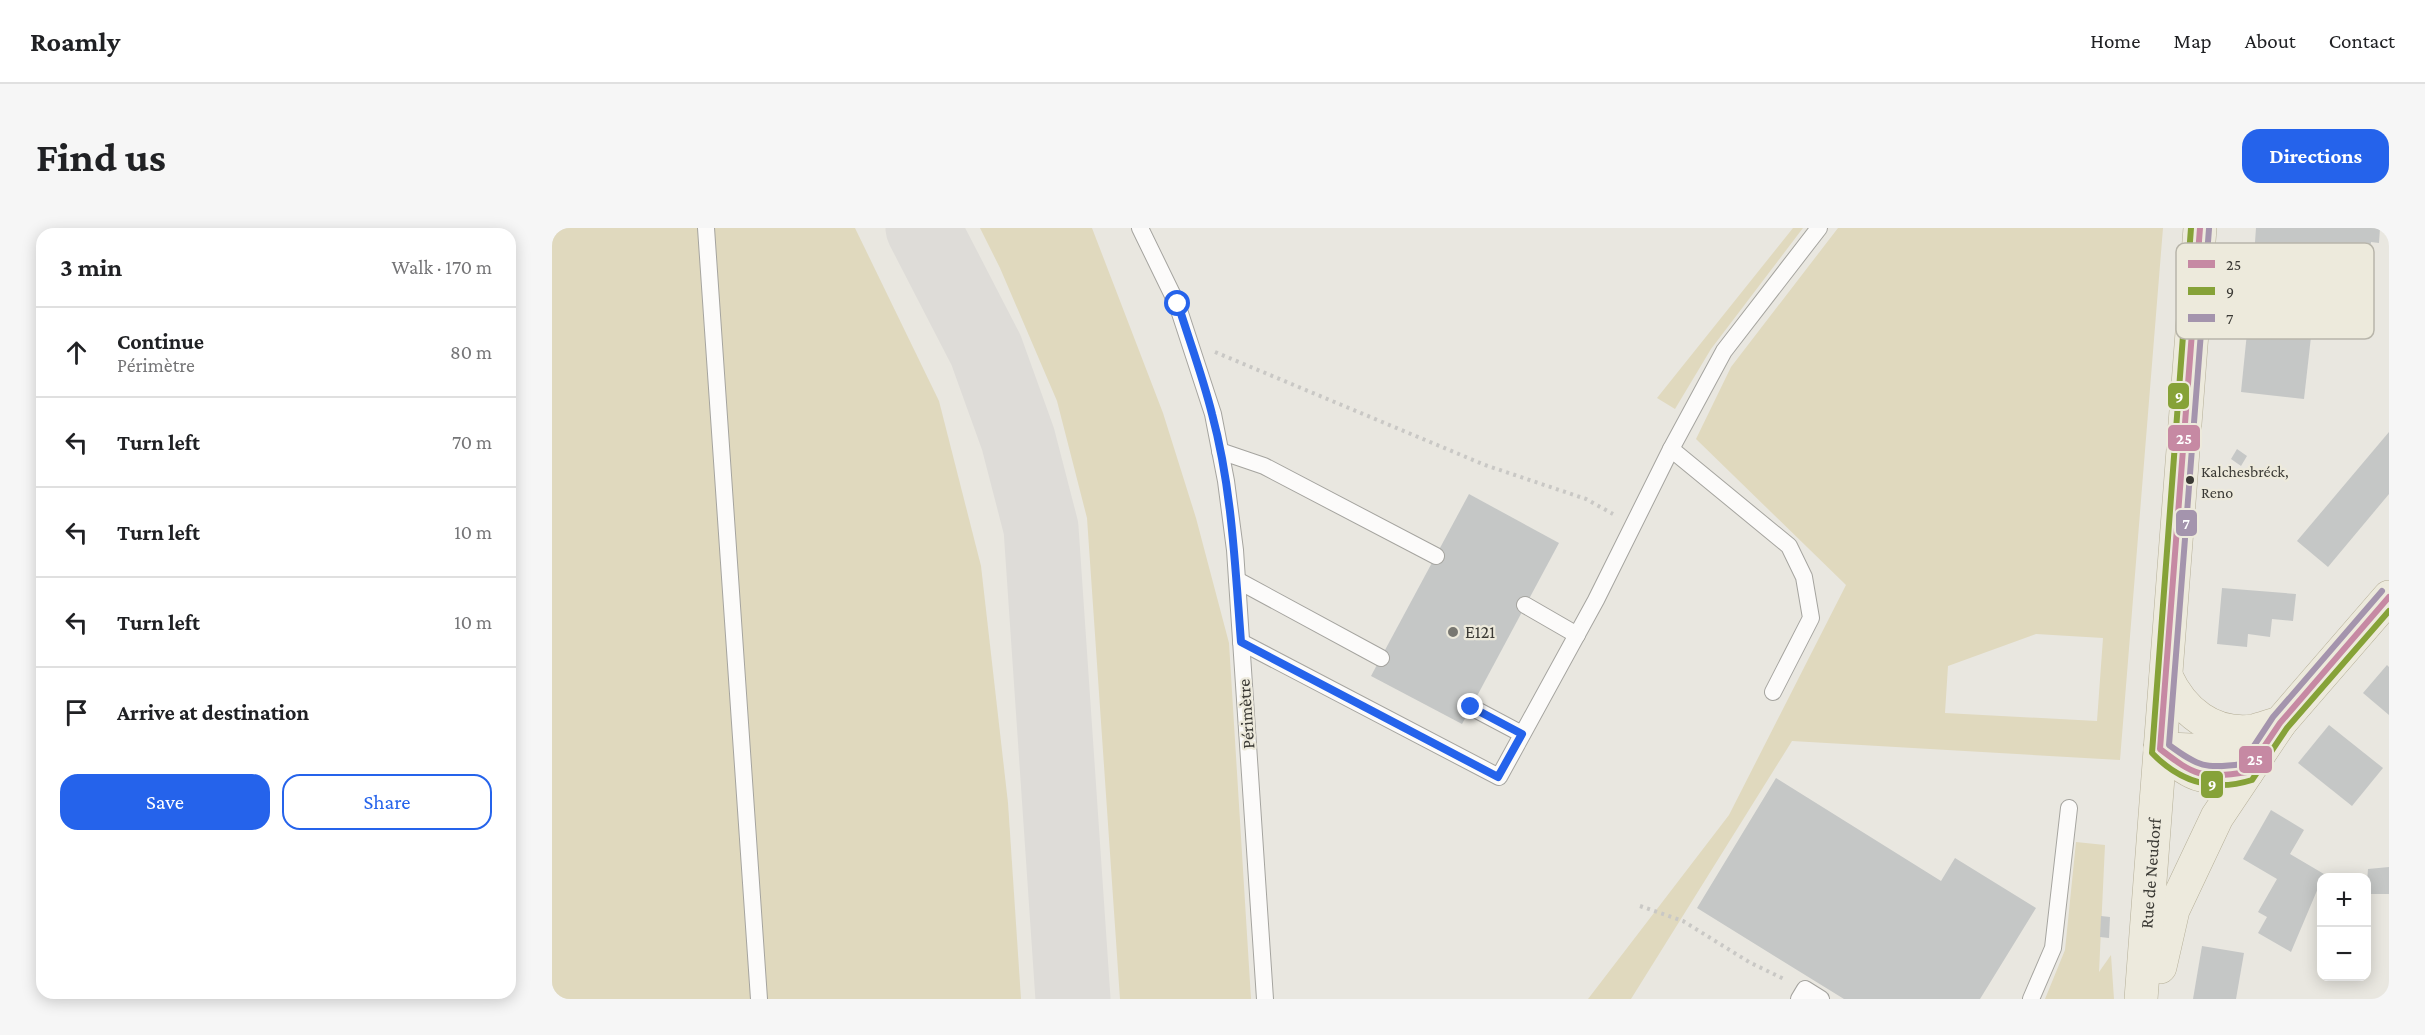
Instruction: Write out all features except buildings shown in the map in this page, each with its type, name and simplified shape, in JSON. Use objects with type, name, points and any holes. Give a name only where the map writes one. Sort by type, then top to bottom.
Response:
[{"type":"main road","points":[[2199,243],[2200,228]]},
{"type":"main road","points":[[2192,339],[2160,749],[2192,774],[2212,777],[2247,772]]},
{"type":"main road","name":"Rue de Neudorf","points":[[2156,999],[2159,971],[2173,910],[2217,816],[2280,723],[2389,597]]},
{"type":"main road","points":[[2166,676],[2174,695],[2197,718],[2213,727],[2253,731],[2280,723]]},
{"type":"main road","name":"Rue de Neudorf","points":[[2141,999],[2160,749],[2212,750],[2238,747],[2280,723]]},
{"type":"lane","points":[[706,228],[759,999]]},
{"type":"lane","name":"Périmètre","points":[[1140,228],[1178,304],[1212,414],[1228,493],[1237,580],[1265,999]]},
{"type":"lane","points":[[1241,642],[1498,777],[1577,635],[1671,449],[1724,351],[1819,228]]},
{"type":"lane","points":[[1671,449],[1789,546],[1804,577],[1811,618],[1773,692]]},
{"type":"lane","points":[[1220,451],[1264,466],[1436,556]]},
{"type":"lane","points":[[1237,580],[1381,658]]},
{"type":"lane","points":[[1526,605],[1577,635]]},
{"type":"lane","points":[[1471,707],[1522,734]]},
{"type":"lane","points":[[2031,999],[2053,948],[2069,808]]},
{"type":"lane","points":[[1799,999],[1805,989],[1821,999]]},
{"type":"path","points":[[1190,342],[1485,465],[1586,499],[1634,525]]},
{"type":"path","points":[[1640,906],[1683,921],[1760,968]]},
{"type":"shaded area","points":[[552,228],[855,228],[939,401],[981,566],[1008,803],[1021,999],[552,999]]},
{"type":"shaded area","points":[[980,228],[1092,228],[1163,413],[1196,518],[1229,643],[1251,999],[1120,999],[1087,518],[1057,401],[1000,268]]},
{"type":"shaded area","points":[[1793,228],[1803,228],[1711,349],[1675,409],[1657,398]]},
{"type":"shaded area","points":[[1838,228],[2163,228],[2120,760],[1792,741],[1631,999],[1588,999],[1729,815],[1846,585],[1696,439],[1731,367]],"holes":[[[2036,634],[2103,638],[2097,721],[1945,713],[1948,666]]]},
{"type":"shaded area","points":[[2076,842],[2105,845],[2099,972],[2111,955],[2114,999],[2045,999],[2065,950]]},
{"type":"taxiway","points":[[923,228],[986,350],[1018,439],[1041,528],[1073,999]]},
{"type":"transit line","name":"9","points":[[2190,243],[2191,228]]},
{"type":"transit line","name":"25","points":[[2199,243],[2200,228]]},
{"type":"transit line","name":"7","points":[[2208,243],[2209,229]]},
{"type":"transit line","name":"9","points":[[2183,339],[2152,753],[2174,771],[2198,782],[2224,785],[2252,780],[2287,728],[2389,611]]},
{"type":"transit line","name":"25","points":[[2191,339],[2160,749],[2182,765],[2200,773],[2219,775],[2247,772],[2280,723],[2389,597]]},
{"type":"transit line","name":"7","points":[[2200,339],[2169,745],[2203,765],[2242,764],[2273,717],[2382,591]]},
{"type":"place","name":"Kalchesbréck, Reno","points":[[2190,480]]},
{"type":"place","name":"E121","points":[[1453,632]]},
{"type":"route","points":[[1178,304],[1212,414],[1226,481],[1235,550],[1241,642],[1498,777],[1522,734],[1471,707]]}]
